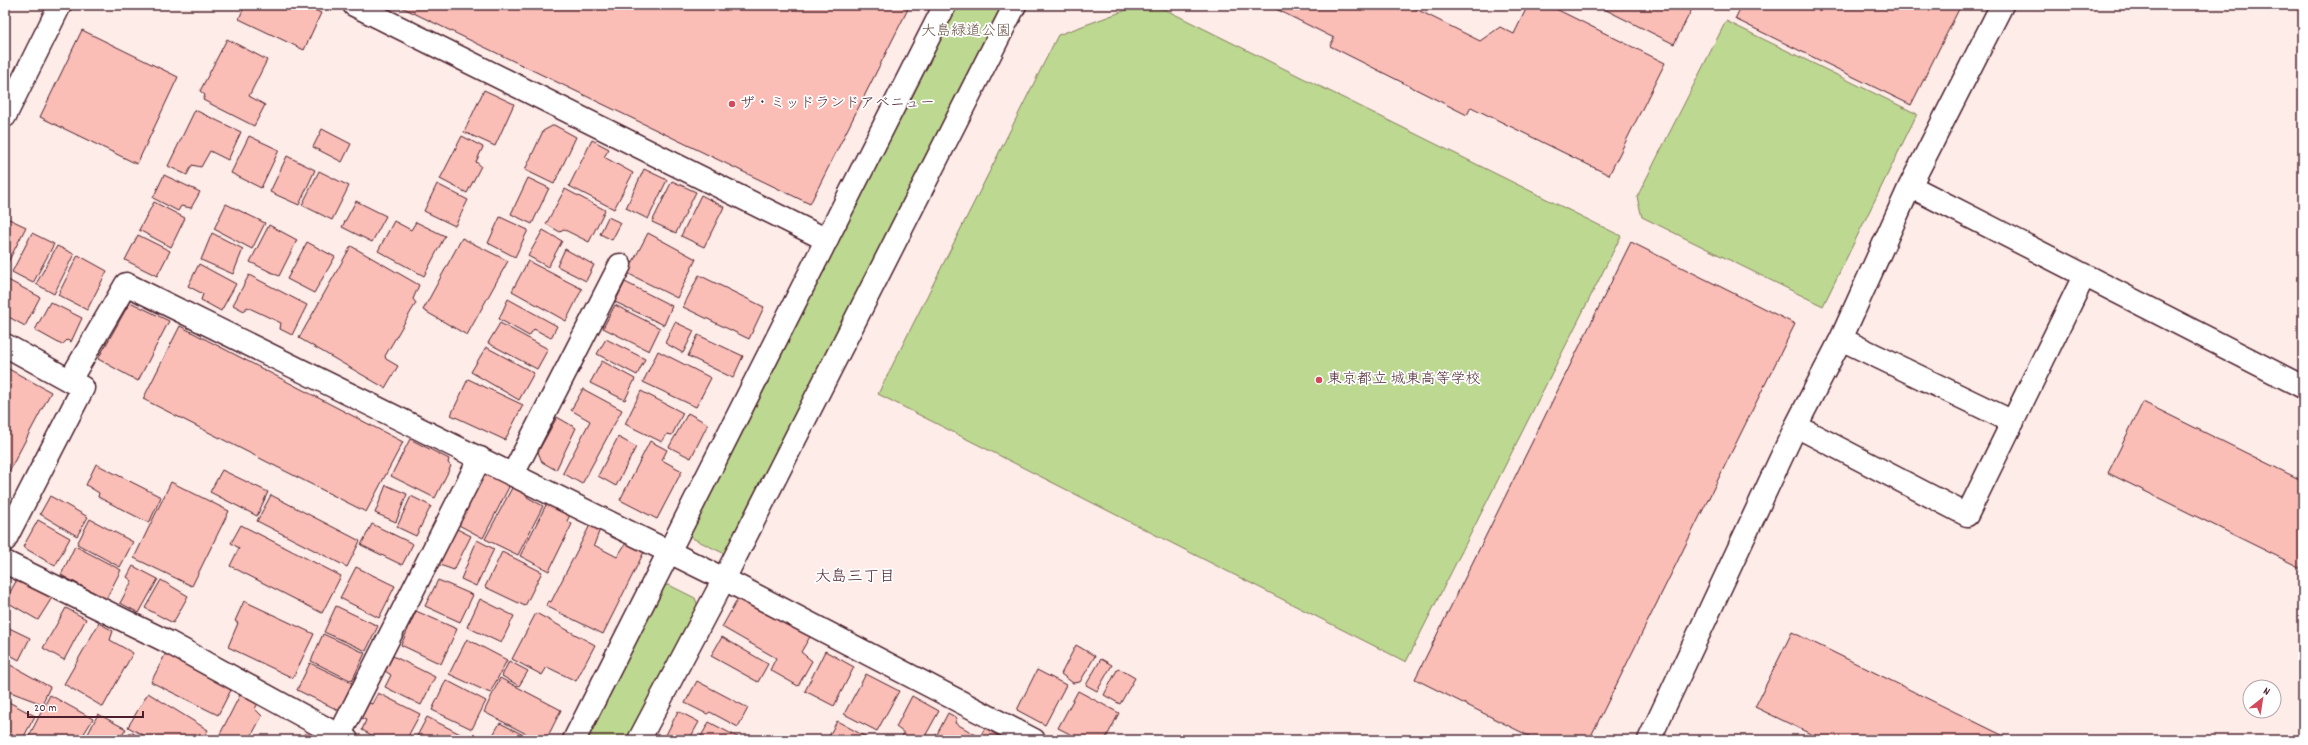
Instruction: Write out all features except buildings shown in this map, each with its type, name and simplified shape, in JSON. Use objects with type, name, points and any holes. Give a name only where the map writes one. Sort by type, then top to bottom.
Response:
[{"type":"street","points":[[5,116],[60,5]]},
{"type":"street","points":[[354,5],[827,240]]},
{"type":"street","points":[[574,740],[945,5]]},
{"type":"street","points":[[639,740],[724,578],[1015,5]]},
{"type":"street","points":[[1649,740],[1796,426],[1842,339],[1910,186],[2002,5]]},
{"type":"street","points":[[1910,186],[2303,387]]},
{"type":"street","points":[[513,474],[620,265]]},
{"type":"street","points":[[1796,426],[1967,515],[2084,276]]},
{"type":"street","points":[[70,380],[126,284],[724,578],[1034,740]]},
{"type":"street","points":[[1842,339],[2013,422]]},
{"type":"street","points":[[5,345],[83,388],[5,540]]},
{"type":"street","points":[[5,562],[168,642],[343,738],[480,458]]},
{"type":"green space","name":"大島緑道公園","points":[[953,5],[1007,5],[729,552],[723,553],[692,538],[689,530]]},
{"type":"green space","points":[[1140,5],[1156,5],[1621,236],[1406,662],[878,394],[1058,35]]},
{"type":"green space","points":[[1726,21],[1917,114],[1823,306],[1642,217],[1637,197]]},
{"type":"green space","points":[[669,585],[695,598],[698,606],[629,740],[583,740],[661,586]]},
{"type":"place","name":"ザ・ミッドランドアベニュー","points":[[732,104]]},
{"type":"place","name":"東京都立 城東高等学校","points":[[1319,380]]},
{"type":"district","name":"大島三丁目","points":[[855,577]]}]
